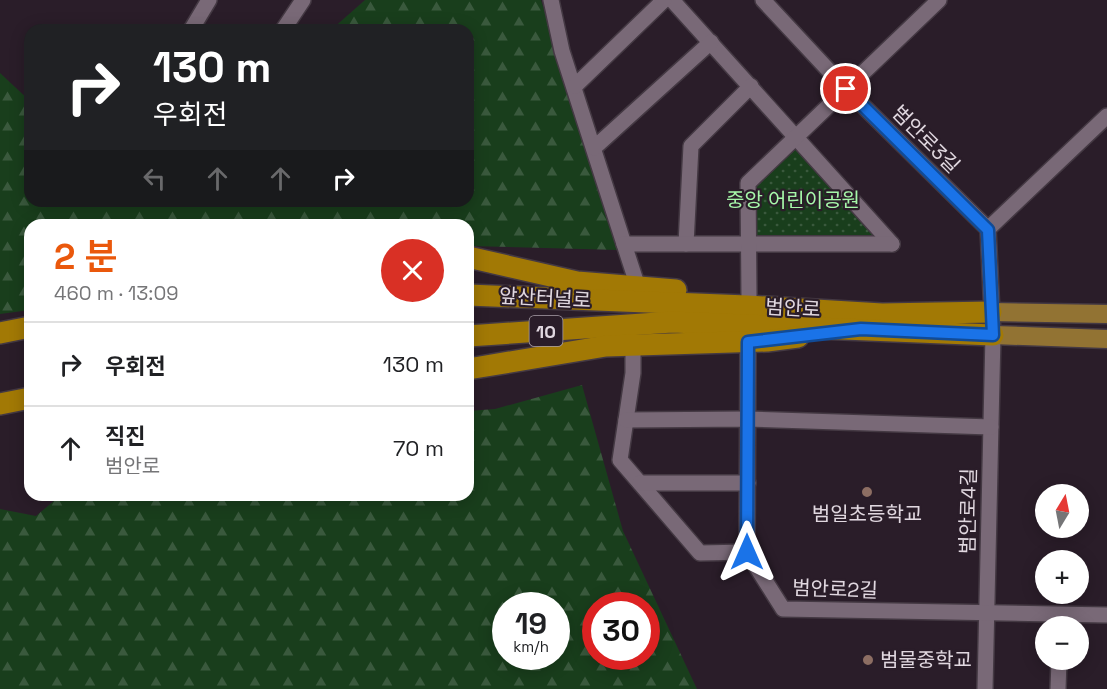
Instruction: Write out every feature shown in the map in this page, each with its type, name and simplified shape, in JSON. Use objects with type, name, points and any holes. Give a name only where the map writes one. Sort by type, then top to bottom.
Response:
[{"type":"highway","points":[[474,258],[577,282],[749,297],[882,314]]},
{"type":"highway","name":"앞산터널로","points":[[474,295],[622,302]]},
{"type":"highway","name":"범안로","points":[[622,302],[882,314],[990,312]]},
{"type":"highway","name":"범안로","points":[[625,324],[672,322],[993,335]]},
{"type":"highway","name":"앞산터널로","points":[[474,336],[625,324]]},
{"type":"highway","points":[[0,333],[24,328]]},
{"type":"highway","points":[[474,368],[606,346],[748,342],[861,329]]},
{"type":"highway","points":[[0,404],[24,399]]},
{"type":"main road","name":"범안로","points":[[990,312],[1107,314]]},
{"type":"main road","name":"범안로","points":[[993,335],[1107,339]]},
{"type":"street","points":[[195,24],[209,0]]},
{"type":"street","points":[[551,0],[553,17],[638,287]]},
{"type":"street","points":[[575,86],[664,0]]},
{"type":"street","points":[[624,244],[892,244],[752,86],[672,0]]},
{"type":"street","name":"범안로3길","points":[[763,0],[846,89],[988,230]]},
{"type":"street","points":[[749,297],[748,183],[939,0]]},
{"type":"street","points":[[287,24],[297,2]]},
{"type":"street","points":[[594,148],[711,42]]},
{"type":"street","points":[[686,244],[691,146],[752,86]]},
{"type":"street","points":[[993,335],[990,312],[988,230],[1107,116]]},
{"type":"street","name":"범안로4길","points":[[985,689],[993,335]]},
{"type":"street","points":[[633,345],[633,373],[620,460],[700,553],[747,552],[748,342]]},
{"type":"street","points":[[626,420],[748,419],[991,427]]},
{"type":"street","points":[[640,483],[748,483]]},
{"type":"street","name":"범안로2길","points":[[747,552],[783,609],[987,613]]},
{"type":"street","points":[[987,613],[1035,618]]},
{"type":"street","points":[[1089,617],[1107,615]]},
{"type":"street","points":[[1058,689],[1059,670]]},
{"type":"green space","points":[[365,0],[541,0],[619,250],[474,246],[474,219],[24,219],[24,311],[0,314],[0,73],[24,95],[24,207],[474,207],[474,24],[338,24]]},
{"type":"green space","name":"중앙 어린이공원","points":[[794,146],[876,236],[876,239],[754,240],[753,185]]},
{"type":"green space","points":[[582,385],[623,531],[652,592],[582,592],[582,670],[660,670],[660,610],[697,689],[0,689],[0,509],[36,516],[54,501],[474,501],[474,411],[495,409]]},
{"type":"place","name":"범일초등학교","points":[[867,492]]},
{"type":"place","name":"범물중학교","points":[[868,660]]},
{"type":"route","points":[[747,552],[748,342],[861,329],[939,330],[993,335],[990,312],[988,230],[846,89]]}]
